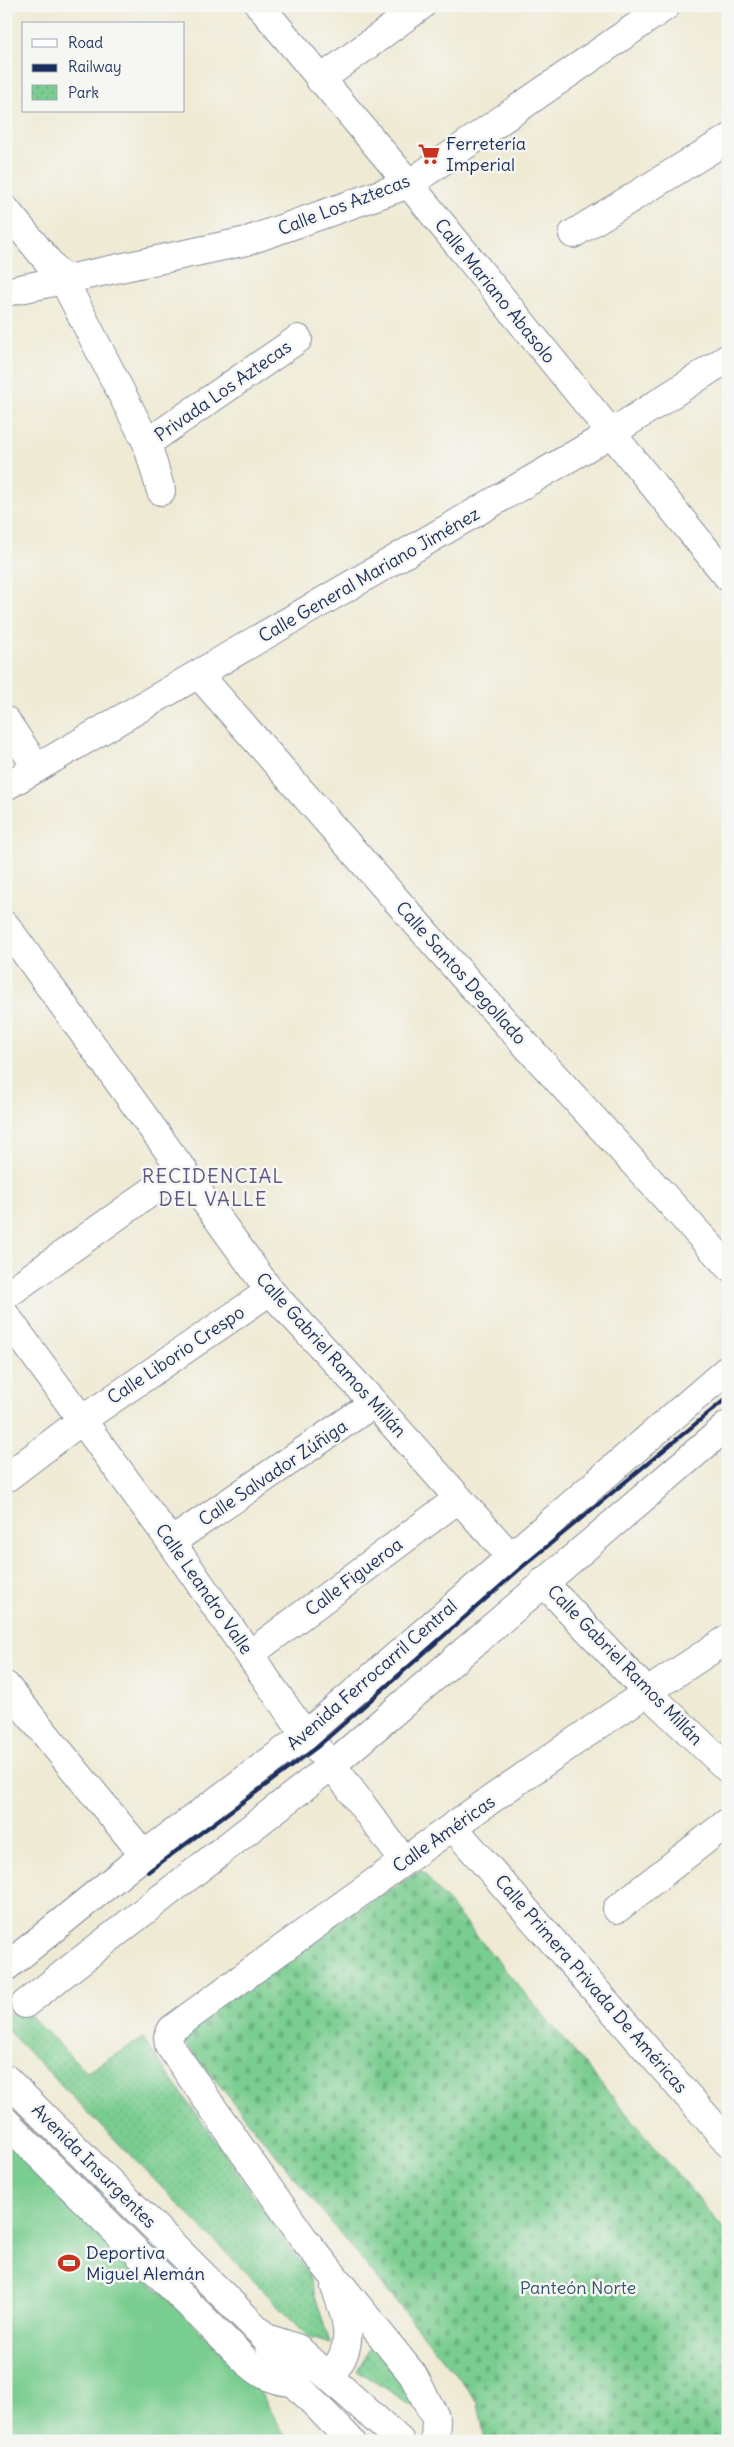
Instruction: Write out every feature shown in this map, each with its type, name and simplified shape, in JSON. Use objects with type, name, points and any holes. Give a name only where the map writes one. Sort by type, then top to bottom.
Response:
[{"type":"street","name":"Calle Mariano Abasolo","points":[[260,6],[409,184],[728,577]]},
{"type":"street","points":[[320,80],[421,6]]},
{"type":"street","name":"Calle Los Aztecas","points":[[6,292],[247,241],[409,184],[666,6]]},
{"type":"street","points":[[573,234],[728,139]]},
{"type":"street","name":"Privada Los Aztecas","points":[[6,210],[64,281],[147,443],[161,491]]},
{"type":"street","name":"Privada Los Aztecas","points":[[147,443],[298,339]]},
{"type":"street","name":"Calle General Mariano Jiménez","points":[[6,786],[610,434],[728,358]]},
{"type":"street","name":"Calle Santos Degollado","points":[[199,675],[463,976],[728,1266]]},
{"type":"street","points":[[6,721],[38,768]]},
{"type":"street","name":"Calle Gabriel Ramos Millán","points":[[6,926],[270,1291],[374,1403],[510,1556]]},
{"type":"street","points":[[6,1295],[183,1169]]},
{"type":"street","name":"Calle Liborio Crespo","points":[[6,1478],[82,1420],[270,1291]]},
{"type":"street","name":"Calle Leandro Valle","points":[[6,1316],[171,1542],[305,1734],[332,1766],[404,1861]]},
{"type":"street","name":"Avenida Ferrocarril Central","points":[[6,1967],[144,1855],[305,1734],[728,1369]]},
{"type":"street","name":"Calle Salvador Zúñiga","points":[[171,1542],[374,1403]]},
{"type":"street","points":[[25,2004],[332,1766],[543,1582],[728,1426]]},
{"type":"street","name":"Calle Figueroa","points":[[250,1654],[458,1499]]},
{"type":"street","name":"Calle Gabriel Ramos Millán","points":[[543,1582],[647,1692],[728,1769]]},
{"type":"street","name":"Calle Américas","points":[[327,2267],[304,2239],[169,2045],[168,2037],[172,2029],[404,1861],[647,1692],[728,1639]]},
{"type":"street","points":[[6,1686],[144,1855]]},
{"type":"street","points":[[617,1909],[728,1822]]},
{"type":"street","name":"Calle Primera Privada De Américas","points":[[453,1827],[728,2142]]},
{"type":"street","name":"Avenida Insurgentes","points":[[6,2079],[266,2338]]},
{"type":"street","points":[[6,2122],[259,2373],[276,2381],[292,2382]]},
{"type":"street","points":[[327,2267],[346,2314],[348,2341],[338,2366],[329,2376]]},
{"type":"street","points":[[327,2267],[413,2375],[436,2419],[435,2441]]},
{"type":"street","points":[[266,2338],[297,2348],[400,2441]]},
{"type":"street","points":[[266,2338],[280,2369],[351,2441]]},
{"type":"green space","name":"Panteón Norte","points":[[421,1870],[728,2234],[728,2441],[485,2441],[478,2402],[184,2042],[223,1996]]},
{"type":"green space","points":[[22,2007],[87,2072],[143,2038],[308,2273],[330,2343],[308,2336],[6,2029],[6,2015]]},
{"type":"green space","name":"Deportiva Miguel Alemán","points":[[6,2139],[258,2388],[288,2441],[6,2441]]},
{"type":"green space","points":[[376,2337],[431,2417],[357,2371]]},
{"type":"railway","points":[[148,1872],[316,1748],[521,1568],[728,1397]]},
{"type":"place","name":"Ferretería Imperial","points":[[429,154]]},
{"type":"place","name":"Deportiva Miguel Alemán","points":[[69,2263]]},
{"type":"district","name":"RECIDENCIAL DEL VALLE","points":[[213,1188]]}]
